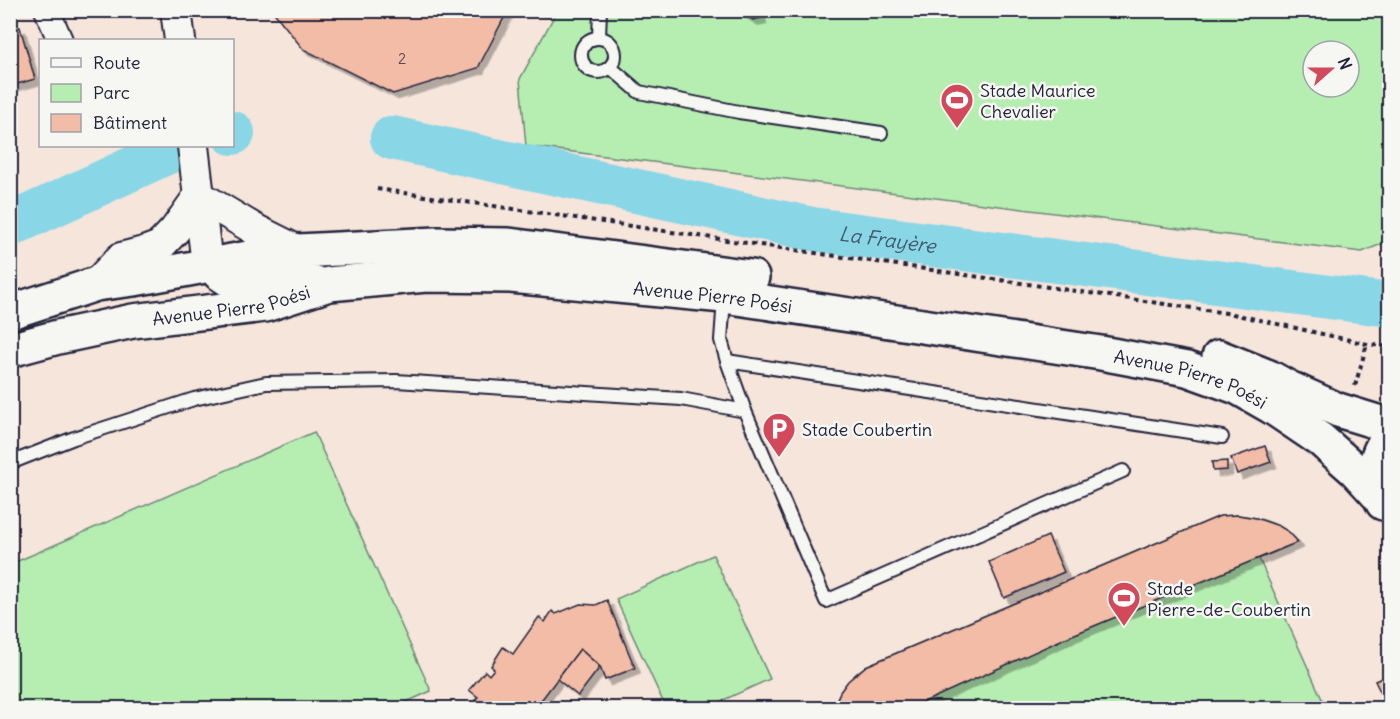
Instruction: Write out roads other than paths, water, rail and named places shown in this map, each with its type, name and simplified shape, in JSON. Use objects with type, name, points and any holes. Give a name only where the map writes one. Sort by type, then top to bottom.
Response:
[{"type":"main road","name":"Avenue Pierre Poési","points":[[10,312],[96,284],[134,279],[207,264],[298,251],[437,244],[509,245],[1187,369],[1237,387],[1272,407],[1320,440],[1356,471],[1384,504]]},
{"type":"main road","points":[[133,321],[140,302],[176,290],[207,264],[228,279],[328,284]]},
{"type":"main road","name":"Avenue Pierre Poési","points":[[10,350],[58,336],[133,321],[265,306],[328,284],[426,275],[511,276],[725,285],[1123,334],[1202,351],[1269,377],[1338,410],[1389,426]]},
{"type":"main road","points":[[1384,504],[1375,477],[1377,459],[1389,437]]},
{"type":"street","points":[[46,10],[60,39]]},
{"type":"street","points":[[176,10],[180,39]]},
{"type":"street","points":[[193,147],[207,264]]},
{"type":"street","points":[[199,196],[256,230],[298,251]]},
{"type":"street","points":[[96,284],[121,258],[160,246],[175,230],[199,196]]},
{"type":"lane","points":[[599,38],[600,10]]},
{"type":"lane","points":[[599,38],[609,42],[615,57],[610,67],[595,72],[589,70],[580,56],[588,41],[599,38]]},
{"type":"lane","points":[[610,67],[639,92],[739,112],[881,133]]},
{"type":"lane","points":[[725,285],[721,340],[727,361],[745,411],[826,601],[1123,471]]},
{"type":"lane","points":[[727,361],[1222,437]]},
{"type":"lane","points":[[10,463],[74,438],[194,399],[266,383],[396,381],[681,399],[745,411]]},
{"type":"waterway","name":"La Frayère","points":[[392,138],[812,229],[1390,305]]},
{"type":"waterway","name":"La Frayère","points":[[10,225],[168,152]]},
{"type":"place","name":"Stade Maurice Chevalier","points":[[957,129]]},
{"type":"place","name":"Stade Coubertin","points":[[779,458]]},
{"type":"place","name":"Stade Pierre-de-Coubertin","points":[[1124,627]]}]
